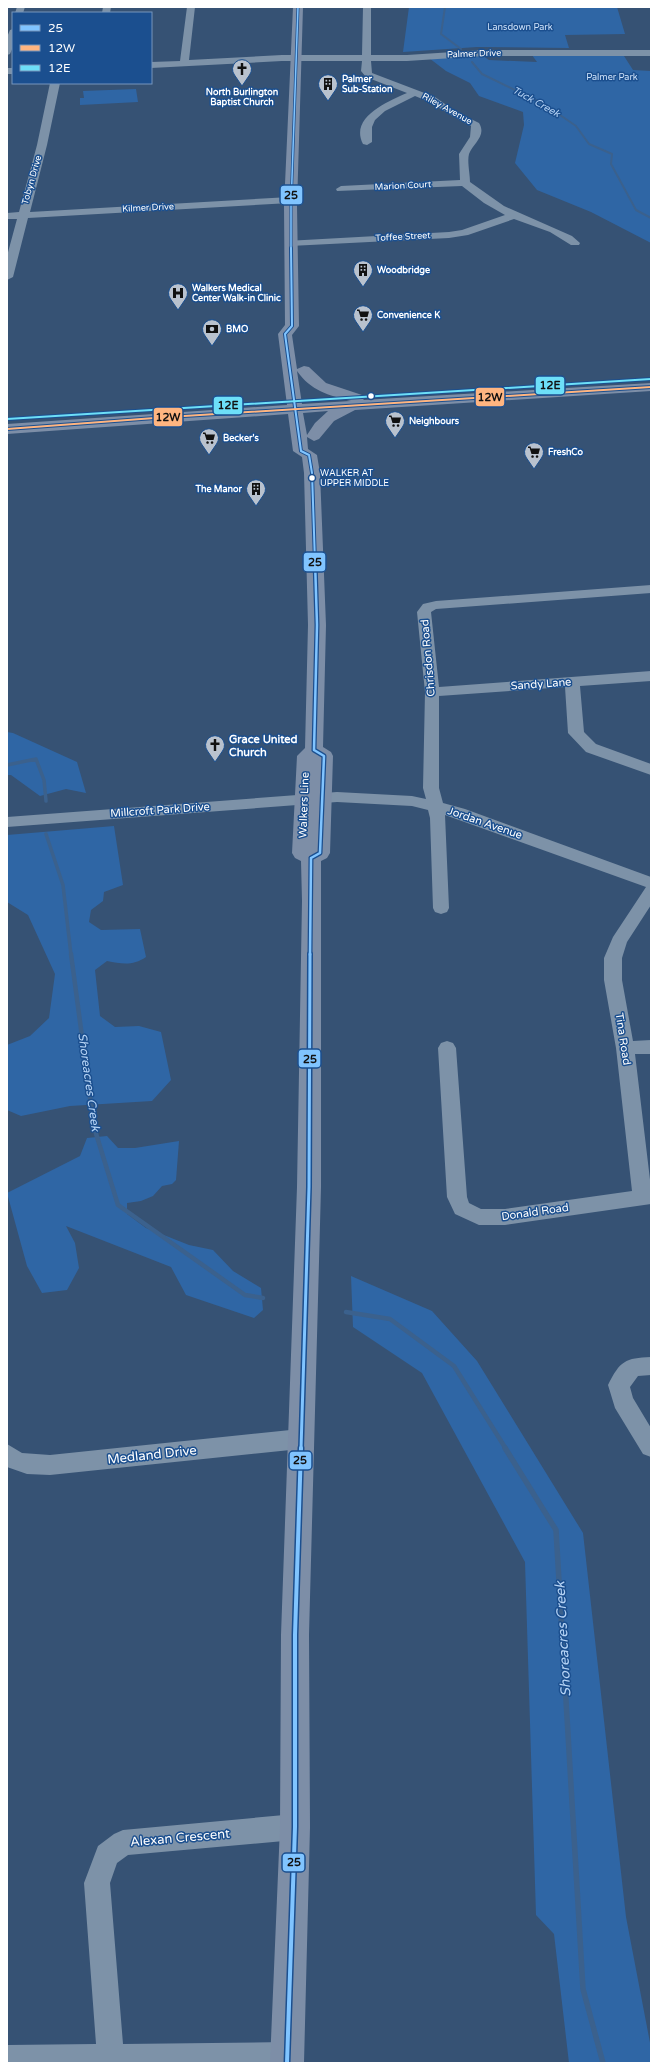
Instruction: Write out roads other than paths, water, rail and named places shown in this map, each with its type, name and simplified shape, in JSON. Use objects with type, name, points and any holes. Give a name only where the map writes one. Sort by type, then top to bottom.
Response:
[{"type":"main road","name":"Walkers Line","points":[[287,2060],[295,1827],[295,1635],[308,1187],[312,908],[311,858],[302,853],[313,798],[306,756],[314,750],[317,625],[316,539],[312,472],[309,455],[302,451],[307,438],[297,370],[285,334],[292,326],[290,200],[298,7]]},
{"type":"main road","points":[[7,429],[245,407],[282,390],[297,370],[326,390],[357,401],[474,399],[510,392],[517,393],[543,391],[547,390],[552,384],[651,379]]},
{"type":"main road","points":[[552,384],[574,392]]},
{"type":"main road","points":[[7,419],[510,392],[574,392],[651,387]]},
{"type":"main road","points":[[245,407],[280,420],[307,438],[319,425],[357,401]]},
{"type":"street","points":[[184,64],[192,7]]},
{"type":"street","points":[[366,58],[367,7]]},
{"type":"street","points":[[7,52],[12,35]]},
{"type":"street","name":"Palmer Drive","points":[[152,65],[296,58],[366,58],[484,54],[651,53]]},
{"type":"street","name":"Riley Avenue","points":[[366,58],[366,71],[369,75],[432,98],[452,114],[476,125],[478,132],[476,139],[464,154],[465,183]]},
{"type":"street","name":"Tobyn Drive","points":[[7,277],[22,215],[42,145],[55,84]]},
{"type":"street","points":[[368,142],[367,125],[370,120],[384,108],[415,92]]},
{"type":"street","points":[[465,183],[486,199],[514,215],[554,230],[567,236],[575,243]]},
{"type":"street","name":"Marion Court","points":[[341,189],[465,183]]},
{"type":"street","name":"Kilmer Drive","points":[[7,216],[290,200]]},
{"type":"street","name":"Toffee Street","points":[[290,243],[449,235],[464,233],[514,215]]},
{"type":"street","name":"Chrisdon Road","points":[[441,908],[438,818],[431,788],[432,692],[424,612],[428,607],[436,605],[651,589]]},
{"type":"street","name":"Sandy Lane","points":[[432,692],[651,676]]},
{"type":"street","points":[[572,682],[576,732],[591,748],[651,770]]},
{"type":"street","name":"Jordan Avenue","points":[[313,798],[364,797],[412,801],[436,806],[459,813],[651,884]]},
{"type":"street","name":"Millcroft Park Drive","points":[[7,822],[313,798]]},
{"type":"street","name":"Tina Road","points":[[646,1196],[625,1048],[613,980],[613,958],[619,941],[651,892]]},
{"type":"street","points":[[625,1048],[651,1047]]},
{"type":"street","name":"Donald Road","points":[[447,1048],[457,1197],[462,1208],[479,1217],[505,1217],[646,1196]]},
{"type":"street","points":[[651,1366],[632,1367],[619,1386],[622,1401],[651,1446]]},
{"type":"street","name":"Medland Drive","points":[[7,1454],[10,1458],[26,1465],[50,1465],[300,1439]]},
{"type":"street","name":"Alexan Crescent","points":[[110,2058],[97,1883],[107,1855],[123,1843],[295,1827]]},
{"type":"street","points":[[7,2059],[110,2058],[287,2060]]},
{"type":"waterway","name":"Tuck Creek","points":[[445,7],[441,34],[461,49]]},
{"type":"waterway","name":"Tuck Creek","points":[[472,62],[482,74],[544,104],[576,126],[589,144],[612,154],[611,164],[636,210],[651,218]]},
{"type":"waterway","name":"Shoreacres Creek","points":[[7,765],[36,759],[44,780],[46,801]]},
{"type":"waterway","name":"Shoreacres Creek","points":[[46,834],[63,885],[71,955]]},
{"type":"waterway","name":"Shoreacres Creek","points":[[71,954],[94,1127],[118,1205],[245,1295],[263,1298]]},
{"type":"waterway","name":"Shoreacres Creek","points":[[346,1312],[390,1319],[454,1366],[506,1449]]},
{"type":"waterway","name":"Shoreacres Creek","points":[[505,1448],[556,1530],[583,1989],[603,2063]]},
{"type":"place","name":"North Burlington Baptist Church","points":[[242,86]]},
{"type":"place","name":"Palmer Sub-Station","points":[[328,101]]},
{"type":"place","name":"Woodbridge","points":[[363,287]]},
{"type":"place","name":"Walkers Medical Center Walk-in Clinic","points":[[178,310]]},
{"type":"place","name":"Convenience K","points":[[363,332]]},
{"type":"place","name":"BMO","points":[[212,346]]},
{"type":"place","name":"Neighbours","points":[[395,438]]},
{"type":"place","name":"Becker's","points":[[209,455]]},
{"type":"place","name":"FreshCo","points":[[534,469]]},
{"type":"place","name":"WALKER AT UPPER MIDDLE","points":[[312,478]]},
{"type":"place","name":"The Manor","points":[[256,506]]},
{"type":"place","name":"Grace United Church","points":[[215,762]]},
{"type":"park label","name":"Lansdown Park","points":[[520,27]]},
{"type":"park label","name":"Palmer Park","points":[[612,77]]}]
